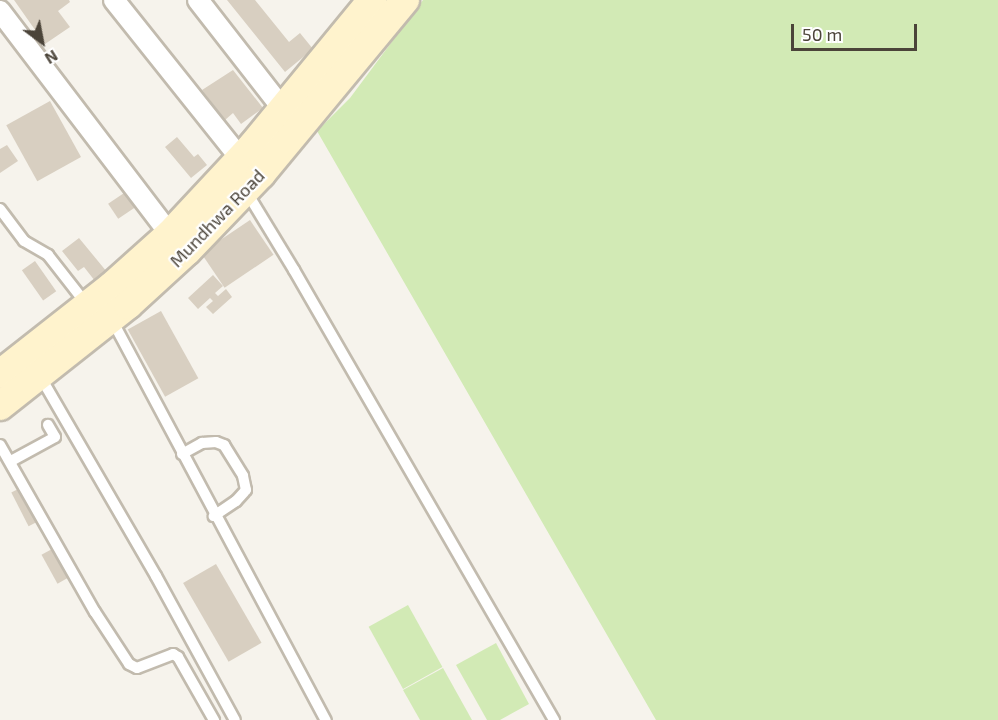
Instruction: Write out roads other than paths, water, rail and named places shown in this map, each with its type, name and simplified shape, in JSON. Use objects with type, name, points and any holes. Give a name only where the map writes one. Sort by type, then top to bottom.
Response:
[{"type":"main road","name":"Mundhwa Road","points":[[100,307],[187,251],[246,190],[255,155],[283,109],[372,0]]},
{"type":"main road","name":"Mundhwa Road","points":[[0,406],[32,364],[100,307],[170,234],[255,155],[405,0]]},
{"type":"main road","name":"Mundhwa Road","points":[[0,374],[32,364]]},
{"type":"street","points":[[114,0],[255,155]]},
{"type":"street","points":[[198,0],[283,109]]},
{"type":"street","points":[[0,11],[170,234]]},
{"type":"lane","points":[[246,190],[554,720]]},
{"type":"lane","points":[[0,209],[24,241],[48,255],[100,307],[326,720]]},
{"type":"lane","points":[[32,364],[156,576],[235,720]]},
{"type":"lane","points":[[11,461],[55,437],[48,425]]},
{"type":"lane","points":[[182,454],[202,443],[216,442],[224,445],[243,476],[246,490],[214,516]]},
{"type":"lane","points":[[0,445],[95,612],[129,664],[137,668],[172,654],[178,657],[214,720]]}]
